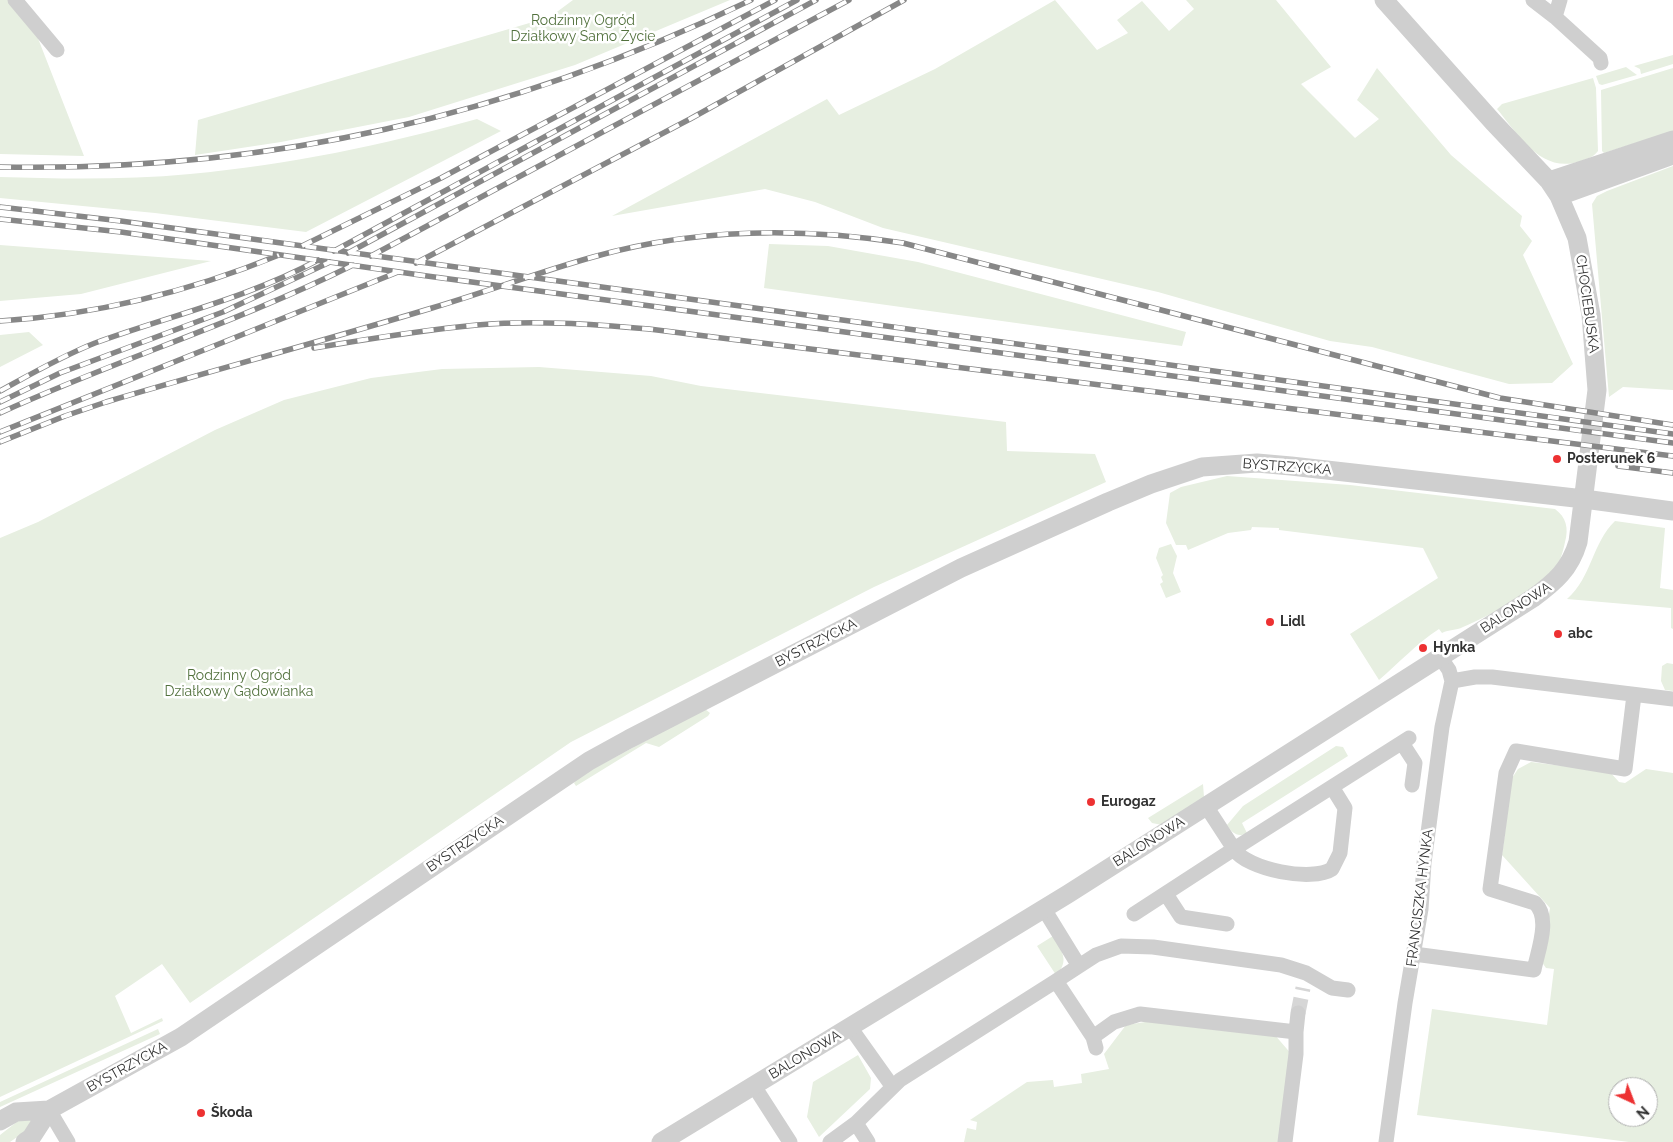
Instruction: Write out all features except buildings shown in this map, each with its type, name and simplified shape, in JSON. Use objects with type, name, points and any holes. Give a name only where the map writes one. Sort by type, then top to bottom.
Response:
[{"type":"street","points":[[15,0],[58,50]]},
{"type":"street","name":"CHOCIEBUSKA","points":[[1384,0],[1554,188],[1576,238],[1585,276],[1597,390],[1584,498]]},
{"type":"street","points":[[1533,0],[1555,17],[1600,58],[1601,63]]},
{"type":"street","points":[[1555,17],[1560,0]]},
{"type":"street","points":[[1554,188],[1673,140]]},
{"type":"street","points":[[1554,188],[1673,155]]},
{"type":"street","name":"BYSTRZYCKA","points":[[0,1121],[16,1112],[49,1110],[181,1037],[589,761],[961,568],[1151,484],[1202,467],[1258,463],[1584,498],[1673,511]]},
{"type":"street","name":"BALONOWA","points":[[661,1142],[1044,909],[1533,598],[1559,578],[1575,552],[1584,498]]},
{"type":"street","points":[[1440,657],[1449,670],[1452,681],[1474,677],[1492,677],[1673,699]]},
{"type":"street","name":"FRANCISZKA HYNKA","points":[[1386,1142],[1421,909],[1424,863],[1442,726],[1452,681]]},
{"type":"street","points":[[1414,954],[1534,970],[1544,920],[1540,908],[1535,903],[1490,889],[1506,773],[1516,751],[1625,769],[1634,695]]},
{"type":"street","points":[[1134,914],[1405,741],[1415,763],[1412,785]]},
{"type":"street","points":[[1206,806],[1238,856],[1259,867],[1316,875],[1327,872],[1339,859],[1346,808],[1332,787]]},
{"type":"street","points":[[1166,894],[1181,917],[1227,924]]},
{"type":"street","points":[[1044,909],[1079,966]]},
{"type":"street","points":[[830,1142],[856,1123],[892,1086],[1079,966],[1109,950],[1133,946],[1281,965],[1304,980],[1332,988],[1348,990]]},
{"type":"street","points":[[1056,981],[1094,1042],[1114,1022],[1140,1014],[1296,1032]]},
{"type":"street","points":[[1285,1142],[1296,1054],[1298,1013]]},
{"type":"street","points":[[850,1027],[892,1086]]},
{"type":"street","points":[[754,1086],[790,1142]]},
{"type":"street","points":[[49,1110],[68,1142]]},
{"type":"street","name":"BYSTRZYCKA","points":[[26,1142],[32,1138],[49,1110]]},
{"type":"street","points":[[856,1123],[868,1142]]},
{"type":"green space","points":[[0,0],[23,0],[84,156],[0,154]]},
{"type":"green space","name":"Rodzinny Ogród Działkowy Samo Życie","points":[[573,0],[730,0],[575,65],[409,117],[281,142],[195,155],[198,120],[550,17]]},
{"type":"green space","points":[[1055,0],[1097,50],[1128,33],[1117,20],[1142,1],[1169,31],[1194,9],[1186,0],[1276,0],[1331,67],[1301,84],[1355,138],[1379,119],[1357,100],[1377,68],[1451,155],[1522,216],[1520,226],[1532,241],[1523,255],[1573,364],[1552,383],[1509,384],[1372,347],[1330,341],[1158,292],[883,228],[815,202],[765,189],[612,216],[827,99],[839,115],[935,69]]},
{"type":"green space","points":[[1673,55],[1673,64],[1641,74],[1640,69],[1634,66]]},
{"type":"green space","points":[[1626,67],[1637,75],[1602,85],[1599,84],[1596,76]]},
{"type":"green space","points":[[1673,68],[1673,131],[1604,153],[1602,151],[1601,90]]},
{"type":"green space","points":[[1593,78],[1596,88],[1598,151],[1592,157],[1578,162],[1564,164],[1552,162],[1541,156],[1521,139],[1497,109],[1502,104]]},
{"type":"green space","points":[[477,119],[501,131],[306,232],[155,213],[0,198],[0,177],[119,178],[227,170],[335,153]]},
{"type":"green space","points":[[1673,166],[1673,390],[1623,387],[1609,397],[1592,204],[1597,196],[1607,191]]},
{"type":"green space","points":[[769,244],[828,246],[918,262],[1186,332],[1182,346],[764,288]]},
{"type":"green space","points":[[0,245],[211,261],[81,294],[0,301]]},
{"type":"green space","points":[[29,332],[43,345],[0,367],[0,335]]},
{"type":"green space","name":"Rodzinny Ogród Działkowy Gądowianka","points":[[539,367],[651,376],[701,386],[1006,422],[1007,451],[1095,454],[1106,482],[874,587],[571,742],[190,1003],[162,964],[115,996],[131,1033],[162,1018],[163,1021],[0,1097],[0,538],[38,522],[215,430],[284,400],[371,378],[442,369]]},
{"type":"green space","points":[[1227,476],[1350,485],[1555,509],[1566,523],[1566,537],[1560,561],[1556,568],[1536,587],[1498,610],[1460,628],[1442,633],[1439,629],[1379,680],[1350,634],[1438,578],[1423,548],[1279,530],[1279,528],[1252,527],[1251,530],[1228,533],[1188,550],[1186,545],[1176,545],[1166,523],[1170,493],[1181,487]]},
{"type":"green space","points":[[1615,521],[1665,528],[1660,588],[1673,590],[1673,629],[1671,628],[1671,608],[1567,599],[1582,581],[1601,539]]},
{"type":"green space","points":[[1171,544],[1177,556],[1173,573],[1181,592],[1166,598],[1160,584],[1163,582],[1161,577],[1163,575],[1156,558],[1159,548]]},
{"type":"green space","points":[[1667,663],[1673,664],[1673,691],[1665,690],[1661,681],[1662,666]]},
{"type":"green space","points":[[705,709],[710,713],[708,716],[659,747],[646,743],[576,786],[574,783],[578,777]]},
{"type":"green space","points":[[1336,746],[1343,747],[1348,756],[1242,823],[1247,833],[1238,835],[1229,828],[1227,825],[1243,806]]},
{"type":"green space","points":[[1531,762],[1610,772],[1619,782],[1625,783],[1646,769],[1673,773],[1673,1142],[1629,1142],[1417,1115],[1432,1009],[1547,1025],[1554,969],[1546,968],[1541,961],[1550,908],[1502,855],[1512,778],[1518,769]]},
{"type":"green space","points":[[1203,784],[1204,797],[1162,825],[1152,823],[1148,818]]},
{"type":"green space","points":[[1053,936],[1062,951],[1064,960],[1056,975],[1037,946]]},
{"type":"green space","points":[[1158,1020],[1274,1034],[1293,1056],[1282,1142],[964,1142],[967,1128],[976,1130],[977,1122],[970,1120],[1027,1082],[1053,1080],[1054,1087],[1082,1083],[1081,1074],[1109,1069],[1104,1054],[1126,1025]]},
{"type":"green space","points":[[158,1029],[160,1034],[0,1107],[0,1102]]},
{"type":"green space","points":[[858,1055],[871,1078],[870,1089],[819,1137],[807,1117],[813,1082]]},
{"type":"green space","points":[[33,1117],[33,1126],[10,1142],[0,1142],[0,1135],[18,1121]]},
{"type":"tunnel","points":[[1298,1013],[1303,988]]},
{"type":"railway","points":[[0,167],[99,166],[196,159],[292,147],[385,129],[478,106],[569,76],[660,41],[751,0]]},
{"type":"railway","points":[[302,246],[441,178],[775,0]]},
{"type":"railway","points":[[334,251],[797,0]]},
{"type":"railway","points":[[348,253],[816,0]]},
{"type":"railway","points":[[371,256],[849,0]]},
{"type":"railway","points":[[416,263],[690,119],[904,0]]},
{"type":"railway","points":[[0,207],[121,221],[1673,434]]},
{"type":"railway","points":[[0,219],[121,232],[427,276],[1673,443]]},
{"type":"railway","points":[[0,442],[106,402],[452,302],[593,257],[631,247],[670,240],[747,233],[825,234],[903,243],[1500,398],[1673,425]]},
{"type":"railway","points":[[0,321],[71,313],[142,299],[212,280],[279,255]]},
{"type":"railway","points":[[0,391],[59,359],[95,343],[236,296],[318,260]]},
{"type":"railway","points":[[0,402],[60,373],[223,312],[330,262]]},
{"type":"railway","points":[[0,413],[266,305],[353,265]]},
{"type":"railway","points":[[0,432],[398,272]]},
{"type":"railway","points":[[314,348],[415,332],[498,324],[563,323],[627,327],[1673,456]]},
{"type":"railway","points":[[1618,466],[1673,473]]},
{"type":"place","name":"Posterunek 6","points":[[1557,459]]},
{"type":"place","name":"Lidl","points":[[1270,622]]},
{"type":"place","name":"abc","points":[[1558,634]]},
{"type":"place","name":"Hynka","points":[[1423,648]]},
{"type":"place","name":"Eurogaz","points":[[1091,802]]},
{"type":"place","name":"Škoda","points":[[201,1113]]}]
